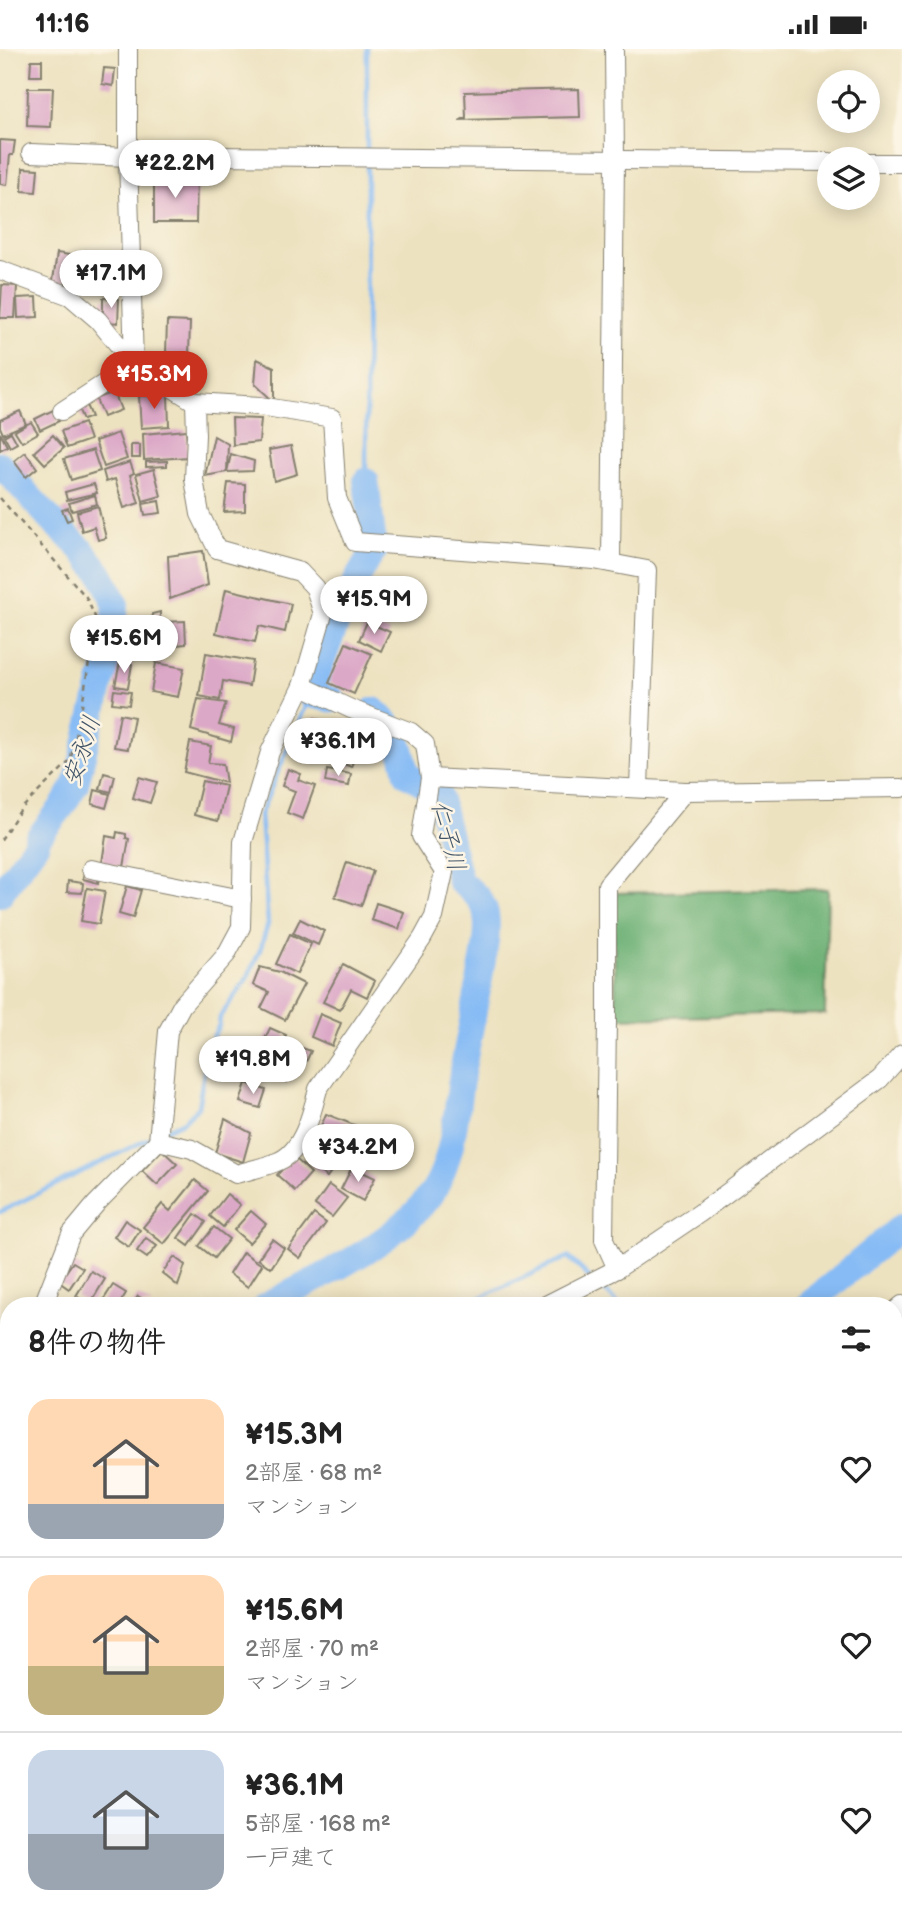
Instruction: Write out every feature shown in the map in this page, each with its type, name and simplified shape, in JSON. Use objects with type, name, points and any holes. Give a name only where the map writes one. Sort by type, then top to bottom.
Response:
[{"type":"street","points":[[128,49],[134,364]]},
{"type":"street","points":[[611,563],[614,49]]},
{"type":"street","points":[[32,152],[128,157],[817,162]]},
{"type":"street","points":[[880,163],[902,163]]},
{"type":"street","points":[[0,270],[70,296],[98,320],[134,364],[195,402],[260,405],[332,418],[337,498],[355,542],[611,563],[647,570],[639,787]]},
{"type":"street","points":[[62,411],[134,364]]},
{"type":"street","points":[[46,1297],[71,1234],[96,1204],[158,1141],[168,1031],[182,1005],[226,955],[241,927],[243,842],[270,752],[302,686],[323,614],[315,587],[300,572],[217,549],[200,514],[194,479],[195,402]]},
{"type":"street","points":[[158,1141],[192,1149],[236,1174],[282,1160],[302,1140],[318,1089],[422,939],[434,917],[444,872],[421,836],[430,778],[425,744],[411,732],[351,709],[302,686]]},
{"type":"street","points":[[430,778],[685,791],[902,788]]},
{"type":"street","points":[[617,1269],[604,1240],[607,885],[685,791]]},
{"type":"street","points":[[91,869],[242,899]]},
{"type":"street","points":[[562,1297],[617,1269],[700,1213],[880,1079],[902,1054]]},
{"type":"path","points":[[0,498],[86,597],[96,619],[79,724],[70,761],[21,809],[0,841]]},
{"type":"green space","points":[[828,889],[825,1014],[616,1018],[613,893]]},
{"type":"building","points":[[31,60],[42,60],[42,76],[30,76]]},
{"type":"building","points":[[104,68],[115,69],[113,86],[102,84]]},
{"type":"building","points":[[28,88],[53,88],[51,127],[27,126]]},
{"type":"building","points":[[579,89],[580,117],[461,120],[466,117],[465,92]]},
{"type":"building","points":[[0,140],[15,141],[13,155],[10,155],[7,185],[0,184]]},
{"type":"building","points":[[23,168],[38,169],[36,192],[22,191]]},
{"type":"building","points":[[154,177],[197,178],[196,223],[154,223]]},
{"type":"building","points":[[57,253],[70,255],[66,285],[52,287]]},
{"type":"building","points":[[2,285],[17,286],[15,318],[0,318]]},
{"type":"building","points":[[37,297],[38,317],[18,318],[17,298]]},
{"type":"building","points":[[103,298],[119,299],[118,323],[109,322],[103,315]]},
{"type":"building","points":[[167,321],[190,322],[189,355],[166,354]]},
{"type":"building","points":[[257,359],[274,367],[274,402],[255,384]]},
{"type":"building","points":[[114,392],[121,410],[103,417],[96,399]]},
{"type":"building","points":[[168,395],[169,426],[141,428],[139,396]]},
{"type":"building","points":[[86,405],[91,417],[83,420],[78,408]]},
{"type":"building","points":[[53,410],[59,421],[40,430],[35,419]]},
{"type":"building","points":[[20,411],[26,424],[3,434],[0,420]]},
{"type":"building","points":[[232,418],[261,419],[259,442],[233,445]]},
{"type":"building","points":[[31,422],[38,433],[22,442],[15,431]]},
{"type":"building","points":[[84,423],[90,440],[67,448],[61,431]]},
{"type":"building","points":[[186,430],[188,457],[144,460],[143,434]]},
{"type":"building","points":[[11,432],[17,443],[10,447],[4,436]]},
{"type":"building","points":[[0,433],[7,446],[0,450]]},
{"type":"building","points":[[118,433],[127,459],[104,467],[95,441]]},
{"type":"building","points":[[53,435],[64,448],[45,464],[34,452]]},
{"type":"building","points":[[214,436],[228,444],[227,472],[205,476]]},
{"type":"building","points":[[131,445],[140,445],[140,458],[131,458]]},
{"type":"building","points":[[291,446],[297,474],[274,481],[269,450]]},
{"type":"building","points":[[93,450],[100,471],[71,480],[64,459]]},
{"type":"building","points":[[25,452],[37,468],[26,477],[14,461]]},
{"type":"building","points":[[231,454],[254,461],[253,471],[227,472]]},
{"type":"building","points":[[167,461],[167,466],[146,467],[146,462]]},
{"type":"building","points":[[130,462],[134,473],[130,475],[139,503],[124,508],[115,479],[106,482],[103,471]]},
{"type":"building","points":[[154,469],[161,496],[143,501],[136,474]]},
{"type":"building","points":[[228,483],[245,484],[245,511],[224,512]]},
{"type":"building","points":[[94,484],[97,493],[67,500],[65,492]]},
{"type":"building","points":[[95,495],[97,504],[72,511],[69,503]]},
{"type":"building","points":[[159,501],[161,513],[145,515],[143,504]]},
{"type":"building","points":[[98,506],[106,538],[98,540],[94,527],[82,531],[77,512]]},
{"type":"building","points":[[68,508],[72,519],[67,521],[62,510]]},
{"type":"building","points":[[203,551],[208,585],[170,599],[168,556]]},
{"type":"building","points":[[226,589],[291,604],[285,632],[259,626],[255,642],[216,633]]},
{"type":"building","points":[[160,612],[160,628],[151,628],[152,614]]},
{"type":"building","points":[[185,621],[186,644],[166,646],[164,622]]},
{"type":"building","points":[[367,622],[390,632],[381,651],[359,640]]},
{"type":"building","points":[[346,643],[372,654],[354,694],[329,683]]},
{"type":"building","points":[[134,650],[135,655],[123,656],[122,651]]},
{"type":"building","points":[[206,653],[253,661],[249,686],[223,681],[220,700],[199,696]]},
{"type":"building","points":[[120,662],[132,664],[128,688],[115,686]]},
{"type":"building","points":[[156,663],[184,668],[178,697],[151,692]]},
{"type":"building","points":[[114,690],[131,692],[129,705],[112,703]]},
{"type":"building","points":[[198,699],[226,703],[219,725],[234,729],[231,742],[191,730]]},
{"type":"building","points":[[120,714],[134,717],[128,749],[114,747]]},
{"type":"building","points":[[315,718],[333,725],[320,759],[303,753]]},
{"type":"building","points":[[190,742],[211,746],[208,763],[223,764],[226,783],[184,772]]},
{"type":"building","points":[[333,742],[343,745],[337,762],[327,759]]},
{"type":"building","points":[[348,747],[357,750],[351,767],[341,763]]},
{"type":"building","points":[[288,769],[301,774],[298,780],[315,786],[303,819],[287,813],[295,791],[282,786]]},
{"type":"building","points":[[327,770],[351,774],[349,786],[325,782]]},
{"type":"building","points":[[104,773],[115,776],[111,792],[100,789]]},
{"type":"building","points":[[139,777],[157,782],[150,803],[133,798]]},
{"type":"building","points":[[202,781],[226,786],[218,821],[194,815]]},
{"type":"building","points":[[95,790],[110,794],[106,808],[92,804]]},
{"type":"building","points":[[117,832],[126,834],[129,839],[124,867],[102,863],[106,836],[116,838]]},
{"type":"building","points":[[347,862],[373,871],[361,906],[335,897]]},
{"type":"building","points":[[84,872],[99,876],[98,883],[83,879]]},
{"type":"building","points":[[68,881],[83,883],[82,893],[67,892]]},
{"type":"building","points":[[127,886],[141,890],[133,918],[119,914]]},
{"type":"building","points":[[87,888],[105,891],[99,924],[81,921]]},
{"type":"building","points":[[376,903],[404,912],[399,929],[371,920]]},
{"type":"building","points":[[300,919],[324,931],[318,945],[293,933]]},
{"type":"building","points":[[290,934],[311,944],[297,974],[276,964]]},
{"type":"building","points":[[343,964],[375,981],[367,997],[351,989],[340,1010],[323,1002]]},
{"type":"building","points":[[260,967],[280,972],[304,984],[285,1020],[261,1008],[269,992],[253,985]]},
{"type":"building","points":[[320,1014],[341,1023],[332,1046],[311,1037]]},
{"type":"building","points":[[270,1028],[286,1035],[280,1050],[263,1043]]},
{"type":"building","points":[[288,1043],[311,1051],[306,1062],[284,1053]]},
{"type":"building","points":[[280,1054],[295,1060],[286,1082],[271,1076]]},
{"type":"building","points":[[246,1083],[266,1090],[260,1108],[240,1102]]},
{"type":"building","points":[[326,1114],[362,1128],[354,1147],[318,1133]]},
{"type":"building","points":[[225,1119],[251,1133],[243,1162],[215,1153]]},
{"type":"building","points":[[371,1131],[391,1141],[382,1159],[362,1149]]},
{"type":"building","points":[[325,1144],[342,1156],[327,1177],[310,1165]]},
{"type":"building","points":[[162,1150],[177,1164],[157,1185],[142,1171]]},
{"type":"building","points":[[294,1157],[311,1173],[295,1191],[277,1175]]},
{"type":"building","points":[[352,1167],[375,1178],[363,1201],[341,1189]]},
{"type":"building","points":[[195,1180],[208,1191],[164,1244],[143,1227],[162,1204],[170,1211]]},
{"type":"building","points":[[329,1185],[347,1198],[332,1217],[315,1205]]},
{"type":"building","points":[[227,1194],[240,1205],[223,1227],[210,1216]]},
{"type":"building","points":[[251,1211],[266,1224],[249,1243],[234,1230]]},
{"type":"building","points":[[195,1214],[206,1222],[189,1246],[178,1238]]},
{"type":"building","points":[[314,1214],[326,1223],[300,1258],[288,1249]]},
{"type":"building","points":[[125,1220],[140,1230],[129,1247],[114,1237]]},
{"type":"building","points":[[214,1227],[229,1239],[214,1258],[199,1246]]},
{"type":"building","points":[[146,1238],[157,1246],[147,1258],[137,1251]]},
{"type":"building","points":[[272,1239],[284,1248],[271,1268],[258,1259]]},
{"type":"building","points":[[243,1252],[262,1265],[248,1287],[229,1274]]},
{"type":"building","points":[[174,1257],[185,1265],[178,1286],[162,1273]]},
{"type":"building","points":[[73,1262],[83,1268],[69,1289],[59,1282]]},
{"type":"building","points":[[91,1271],[105,1279],[94,1297],[76,1296]]},
{"type":"building","points":[[113,1285],[126,1293],[124,1297],[105,1297]]},
{"type":"waterway","points":[[367,49],[367,153]]},
{"type":"waterway","points":[[366,481],[367,162]]},
{"type":"waterway","name":"安永川","points":[[0,464],[82,550],[102,575],[116,605],[111,655],[102,679],[76,784],[0,894]]},
{"type":"waterway","name":"仁子川","points":[[333,700],[310,695],[355,582],[376,548],[366,481]]},
{"type":"waterway","points":[[163,1131],[184,1121],[198,1107],[209,1045],[220,1017],[248,977],[260,950],[268,924],[260,815],[310,695]]},
{"type":"waterway","name":"仁子川","points":[[282,1297],[357,1257],[379,1242],[400,1227],[433,1191],[441,1177],[451,1145],[485,950],[486,914],[479,899],[460,882],[438,792],[407,774],[397,738],[388,723],[374,710]]},
{"type":"waterway","points":[[0,1212],[152,1137]]},
{"type":"waterway","points":[[818,1297],[902,1226]]},
{"type":"waterway","points":[[481,1297],[568,1257],[589,1277]]},
{"type":"waterway","points":[[598,1285],[611,1297]]}]
